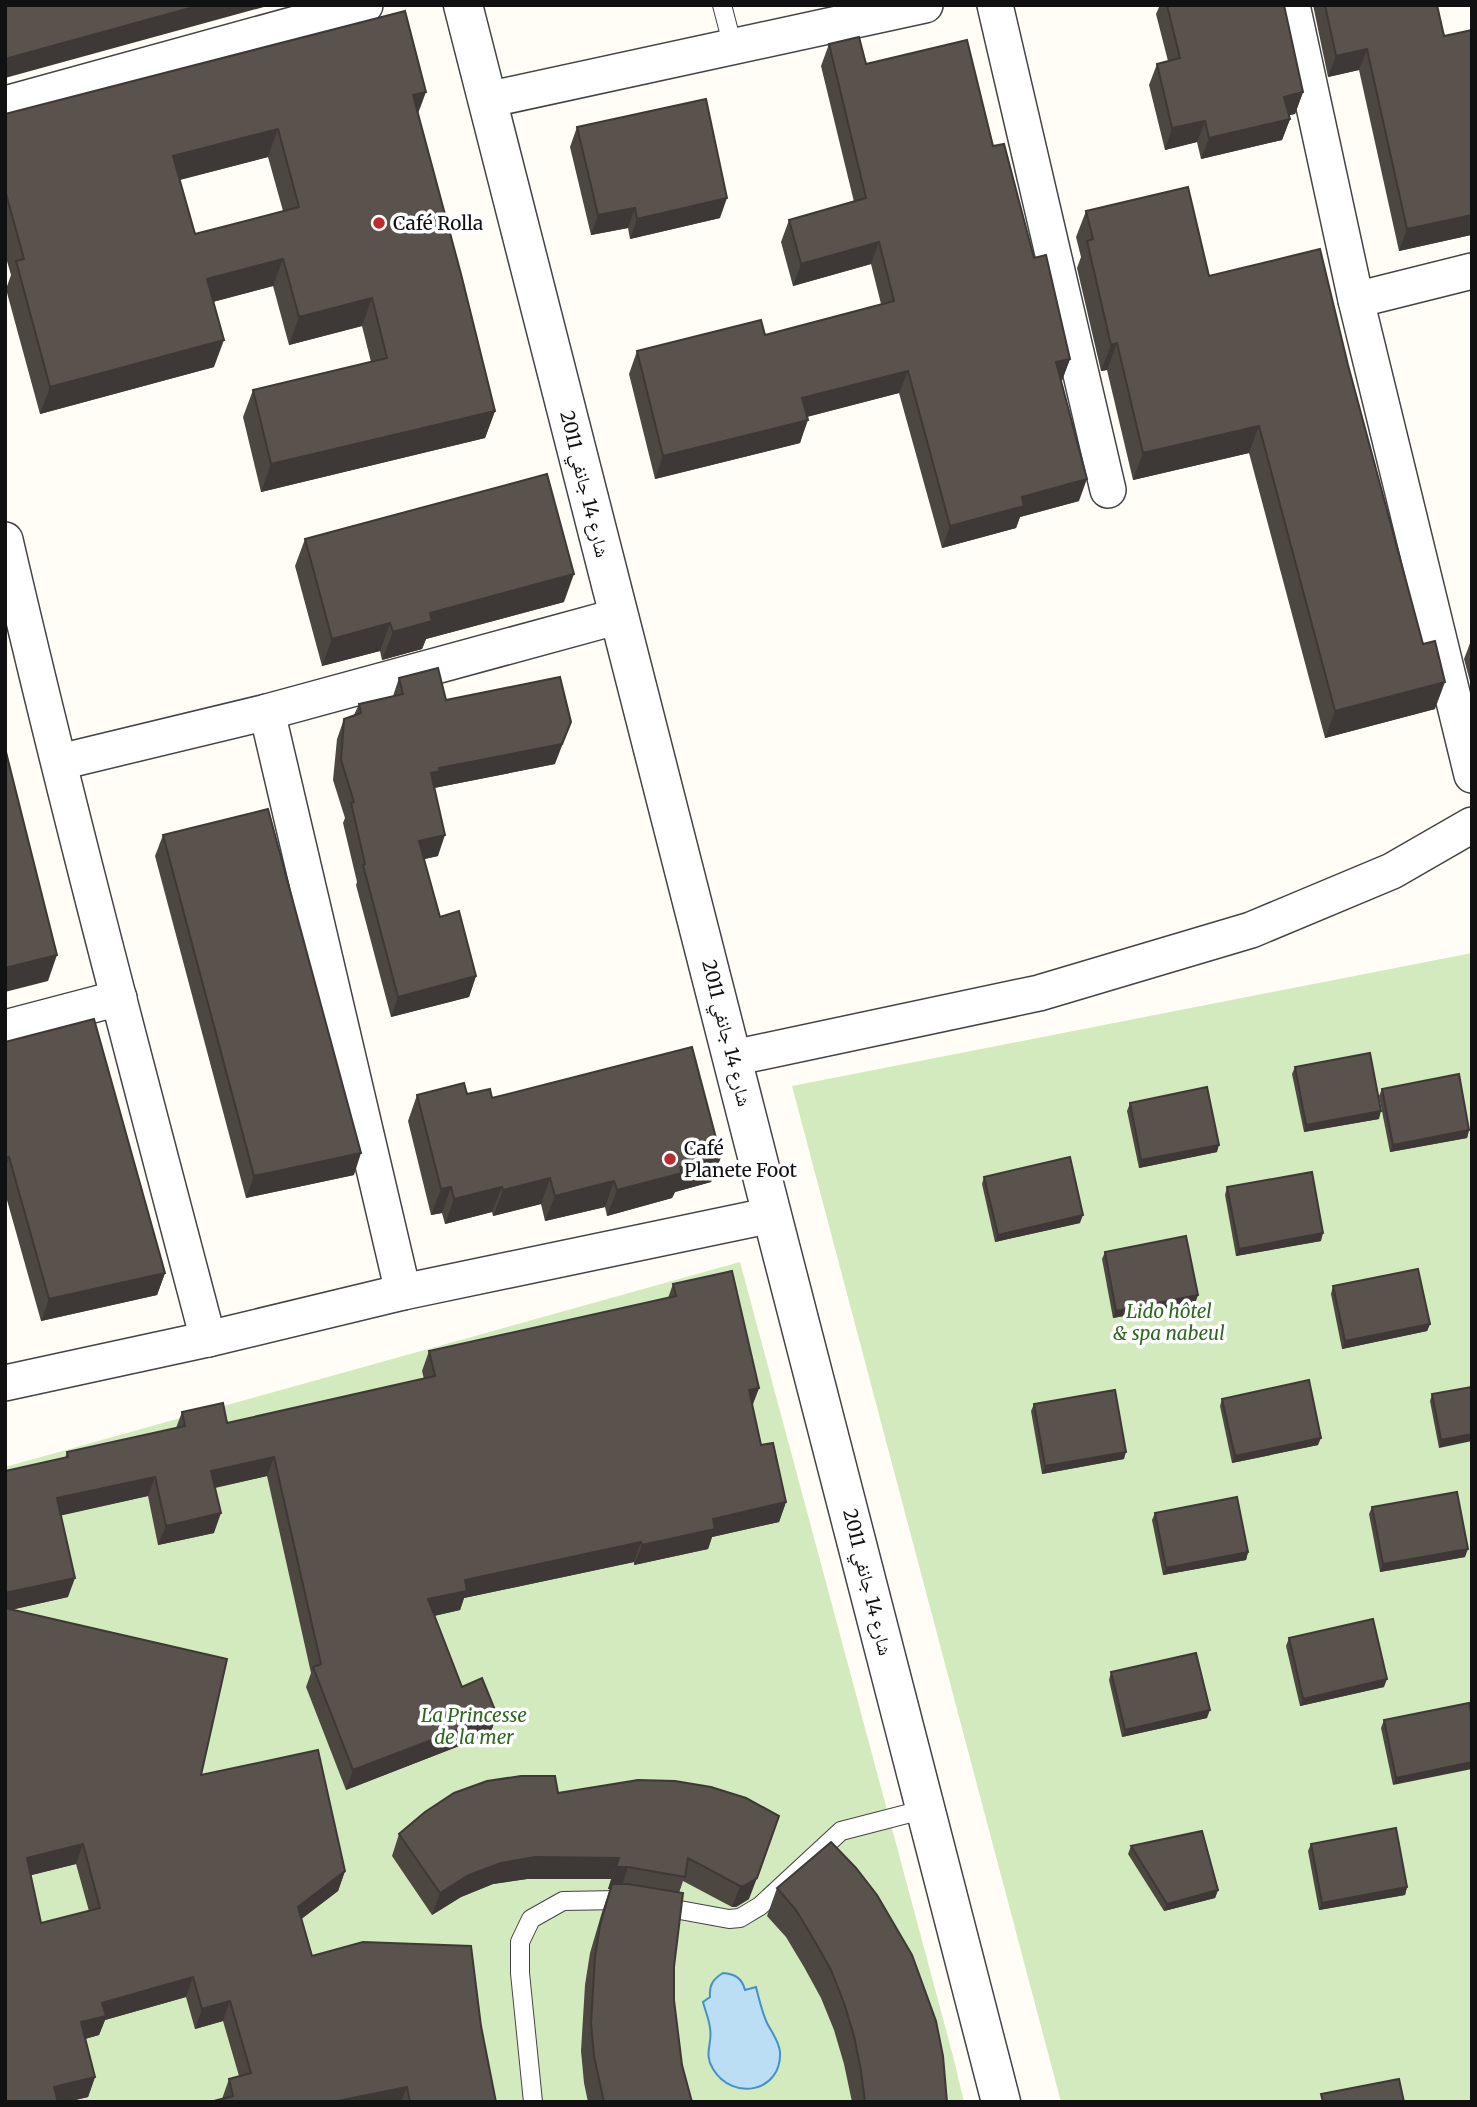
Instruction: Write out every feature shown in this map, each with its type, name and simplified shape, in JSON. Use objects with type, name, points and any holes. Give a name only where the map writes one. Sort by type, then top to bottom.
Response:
[{"type":"street","points":[[5,104],[365,5]]},
{"type":"street","name":"شارع 14 جانفي 2011","points":[[463,5],[1001,2102]]},
{"type":"street","points":[[486,100],[925,5]]},
{"type":"street","points":[[995,5],[1108,491]]},
{"type":"street","points":[[1292,5],[1356,300],[1472,775]]},
{"type":"street","points":[[1356,300],[1472,271]]},
{"type":"street","points":[[5,540],[18,649],[60,762],[208,1339]]},
{"type":"street","points":[[60,762],[267,712],[620,616]]},
{"type":"street","points":[[267,712],[403,1292]]},
{"type":"street","points":[[733,1058],[1039,993],[1251,930],[1392,871],[1472,825]]},
{"type":"street","points":[[5,1028],[119,998]]},
{"type":"street","points":[[5,1383],[208,1339],[403,1292],[772,1215]]},
{"type":"lane","points":[[722,5],[733,47]]},
{"type":"lane","points":[[533,2102],[520,1973],[520,1942],[531,1919],[563,1901],[619,1900],[729,1919],[740,1918],[760,1906],[841,1831],[926,1809]]},
{"type":"green space","name":"Lido hôtel & spa nabeul","points":[[1472,953],[1472,2102],[1061,2102],[792,1086]]},
{"type":"green space","name":"La Princesse de la mer","points":[[740,1262],[964,2102],[5,2102],[5,1467]]},
{"type":"water","points":[[723,1973],[737,1977],[745,1990],[756,1987],[765,2019],[779,2048],[779,2066],[773,2076],[765,2084],[755,2088],[732,2086],[722,2079],[710,2063],[710,2028],[703,2002],[710,1997],[712,1983]]},
{"type":"building","points":[[5,5],[201,5],[5,59]]},
{"type":"building","points":[[1167,5],[1284,5],[1303,92],[1284,97],[1290,119],[1209,138],[1205,121],[1172,128],[1157,64],[1180,58]]},
{"type":"building","points":[[1325,5],[1437,5],[1444,36],[1472,30],[1472,215],[1407,229],[1367,49],[1336,56]]},
{"type":"building","points":[[405,11],[426,92],[413,95],[495,411],[271,464],[253,390],[387,358],[372,298],[299,317],[283,259],[207,279],[224,340],[50,387],[16,261],[24,259],[5,190],[5,114]],"holes":[[[278,129],[299,207],[195,234],[173,156]]]},
{"type":"building","points":[[859,37],[866,64],[967,40],[993,146],[1004,144],[1034,258],[1046,255],[1070,359],[1056,362],[1087,479],[1022,497],[1024,506],[950,526],[908,371],[802,398],[808,420],[663,456],[637,351],[761,320],[765,335],[894,301],[879,242],[801,264],[789,220],[866,198],[829,44]]},
{"type":"building","points":[[706,99],[727,198],[637,219],[635,208],[598,215],[577,127]]},
{"type":"building","points":[[1188,187],[1209,276],[1320,249],[1348,365],[1423,644],[1435,641],[1445,682],[1335,711],[1259,426],[1143,453],[1117,343],[1111,345],[1087,241],[1093,239],[1086,211]]},
{"type":"building","points":[[547,474],[574,574],[430,613],[432,621],[393,632],[390,623],[332,639],[305,539]]},
{"type":"building","points":[[438,668],[446,700],[560,677],[571,722],[562,744],[439,768],[440,771],[431,773],[445,835],[419,841],[440,917],[459,911],[476,976],[398,997],[363,865],[365,864],[351,803],[354,802],[341,760],[344,719],[361,713],[359,704],[403,694],[399,678]]},
{"type":"building","points":[[5,748],[57,955],[5,968]]},
{"type":"building","points":[[268,809],[361,1153],[254,1176],[163,835]]},
{"type":"building","points":[[94,1019],[165,1273],[49,1299],[9,1157],[5,1158],[5,1042]]},
{"type":"building","points":[[692,1047],[721,1157],[680,1167],[682,1173],[617,1190],[614,1181],[555,1196],[550,1178],[454,1199],[451,1187],[441,1189],[417,1095],[464,1083],[467,1094],[490,1089],[492,1098]]},
{"type":"building","points":[[1370,1053],[1381,1111],[1306,1125],[1295,1067]]},
{"type":"building","points":[[1459,1074],[1469,1130],[1393,1145],[1382,1089]]},
{"type":"building","points":[[1207,1087],[1219,1145],[1141,1160],[1130,1103]]},
{"type":"building","points":[[1070,1157],[1083,1215],[998,1235],[984,1177]]},
{"type":"building","points":[[1312,1172],[1323,1233],[1239,1249],[1227,1187]]},
{"type":"building","points":[[1186,1236],[1198,1295],[1116,1311],[1105,1252]]},
{"type":"building","points":[[1418,1269],[1430,1324],[1345,1341],[1333,1286]]},
{"type":"building","points":[[732,1271],[759,1388],[749,1390],[761,1445],[773,1443],[786,1502],[713,1519],[715,1529],[465,1580],[467,1591],[428,1599],[462,1687],[482,1678],[497,1715],[353,1770],[313,1667],[321,1664],[274,1457],[211,1471],[221,1513],[166,1526],[155,1477],[57,1498],[75,1578],[5,1593],[5,1471],[68,1457],[67,1452],[185,1426],[182,1412],[223,1403],[227,1423],[435,1376],[429,1351],[676,1296],[673,1284]]},
{"type":"building","points":[[1309,1380],[1321,1438],[1235,1456],[1222,1399]]},
{"type":"building","points":[[1472,1387],[1472,1434],[1441,1440],[1432,1394]]},
{"type":"building","points":[[1115,1390],[1126,1452],[1045,1466],[1034,1404]]},
{"type":"building","points":[[1457,1492],[1468,1549],[1383,1564],[1372,1507]]},
{"type":"building","points":[[1237,1497],[1248,1552],[1166,1568],[1155,1513]]},
{"type":"building","points":[[5,1608],[227,1659],[201,1775],[318,1750],[345,1871],[298,1907],[312,1956],[363,1942],[471,1946],[481,2026],[496,2102],[410,2102],[407,2087],[333,2102],[210,2102],[233,2096],[229,2079],[251,2073],[230,2001],[202,2009],[193,1977],[102,2003],[106,2016],[81,2022],[95,2077],[54,2087],[58,2102],[5,2102]],"holes":[[[83,1844],[100,1908],[41,1923],[27,1858]]]},
{"type":"building","points":[[1373,1619],[1387,1679],[1303,1699],[1289,1638]]},
{"type":"building","points":[[1196,1653],[1210,1710],[1125,1730],[1111,1672]]},
{"type":"building","points":[[1469,1703],[1472,1716],[1472,1762],[1396,1778],[1384,1720]]},
{"type":"building","points":[[521,1776],[555,1776],[558,1793],[638,1780],[675,1781],[711,1787],[746,1798],[779,1816],[757,1878],[744,1886],[688,1858],[685,1877],[616,1867],[619,1858],[535,1857],[501,1863],[469,1875],[440,1893],[399,1834],[454,1793],[487,1781]]},
{"type":"building","points":[[1396,1828],[1407,1887],[1322,1903],[1311,1844]]},
{"type":"building","points":[[1202,1831],[1218,1890],[1167,1904],[1131,1846]]},
{"type":"building","points":[[831,1842],[877,1895],[912,1955],[936,2021],[943,2056],[947,2102],[865,2102],[854,2036],[831,1970],[796,1910],[777,1888]]},
{"type":"building","points":[[612,1884],[683,1893],[674,1967],[674,2000],[682,2065],[692,2102],[604,2102],[594,2056],[591,2023],[595,1957],[600,1925]]},
{"type":"building","points":[[1399,2079],[1404,2102],[1323,2102],[1321,2094]]},
{"type":"place","name":"Café Rolla","points":[[379,223]]},
{"type":"place","name":"Café Planete Foot","points":[[670,1159]]}]
